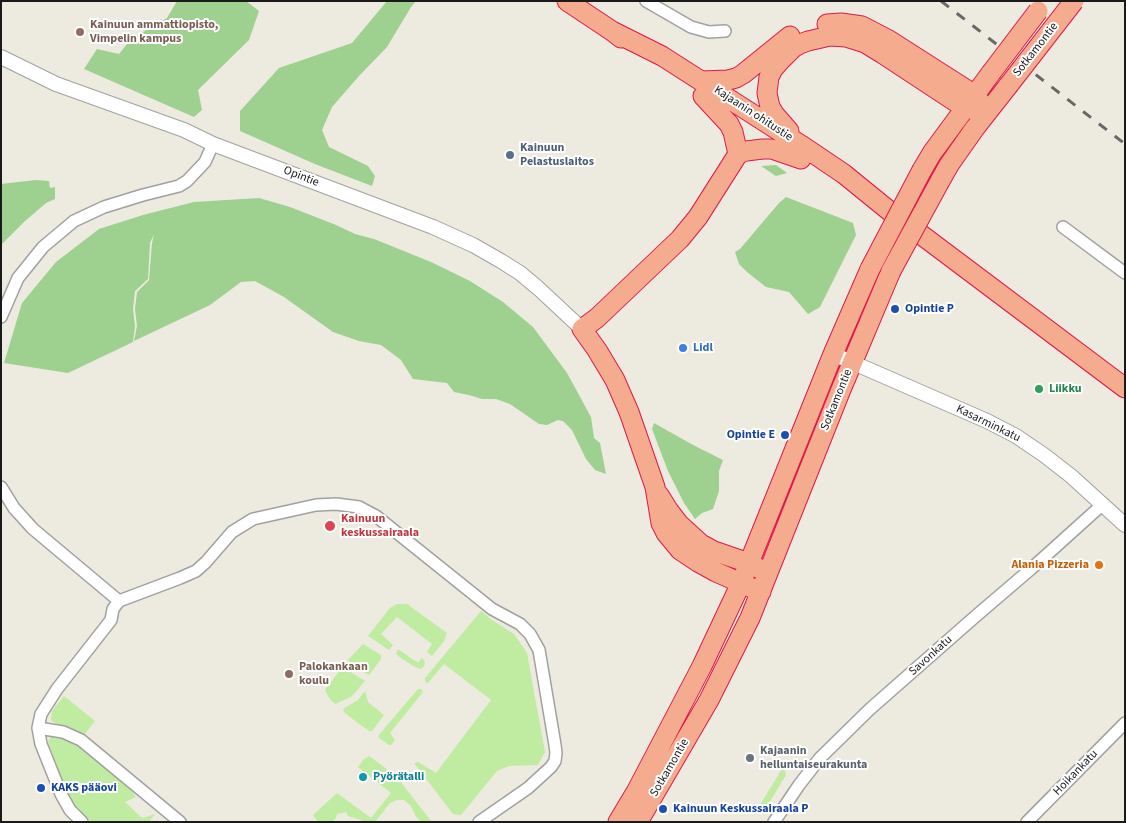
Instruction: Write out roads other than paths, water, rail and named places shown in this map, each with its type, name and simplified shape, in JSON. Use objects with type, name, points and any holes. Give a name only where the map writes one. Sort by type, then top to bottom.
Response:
[{"type":"highway","name":"Kajaanin ohitustie","points":[[567,1],[612,30],[655,65],[702,88],[801,152],[844,174],[887,209],[1125,388]]},
{"type":"highway","name":"Sotkamontie","points":[[638,822],[709,700],[750,618],[852,362],[891,271],[949,165],[987,112],[1074,1]]},
{"type":"highway","name":"Sotkamontie","points":[[618,822],[636,792],[702,666],[741,583],[833,354],[870,270],[932,153],[1042,6]]},
{"type":"highway","points":[[735,159],[733,132],[702,88],[736,78],[784,40],[797,32],[823,24],[841,23],[862,26],[889,40],[987,112]]},
{"type":"highway","points":[[801,152],[770,107],[767,86],[773,69],[786,54],[800,44],[822,37],[846,37],[865,43],[970,101]]},
{"type":"highway","points":[[761,592],[698,562],[672,542],[661,523],[655,487],[629,412],[614,380],[582,328],[597,318],[680,239],[698,217],[735,159],[746,151],[763,148],[801,152]]},
{"type":"highway","points":[[655,487],[679,524],[701,544],[768,573]]},
{"type":"street","points":[[646,1],[691,27],[709,32],[725,31]]},
{"type":"street","name":"Opintie","points":[[1,58],[56,84],[184,130],[213,144],[433,227],[473,246],[520,273],[582,328]]},
{"type":"street","points":[[1,317],[18,278],[43,247],[74,221],[104,207],[179,186],[187,181],[205,162],[213,144]]},
{"type":"street","points":[[1063,227],[1125,273]]},
{"type":"street","name":"Kasarminkatu","points":[[833,354],[987,421],[1016,436],[1071,476],[1125,525]]},
{"type":"street","points":[[1,486],[14,508],[33,529],[119,601]]},
{"type":"street","points":[[82,822],[70,810],[61,794],[41,744],[38,728],[41,714],[57,689],[111,620],[114,609],[119,601],[196,571],[232,532],[252,519],[316,505],[336,504],[359,507],[376,516],[492,609],[520,624],[530,634],[539,650],[555,745],[555,760],[551,767],[528,788],[479,822]]},
{"type":"street","name":"Savonkatu","points":[[780,819],[799,785],[820,758],[864,716],[1103,504]]},
{"type":"street","name":"Hoikankatu","points":[[1028,822],[1125,723]]},
{"type":"street","points":[[38,728],[63,732],[81,740],[180,822]]},
{"type":"railway","points":[[941,1],[1125,144]]},
{"type":"place","name":"Kainuun ammattiopisto, Vimpelin kampus","points":[[80,32]]},
{"type":"place","name":"Kainuun Pelastuslaitos","points":[[510,155]]},
{"type":"place","name":"Opintie P","points":[[895,309]]},
{"type":"place","name":"Lidl","points":[[683,348]]},
{"type":"place","name":"Liikku","points":[[1039,389]]},
{"type":"place","name":"Opintie E","points":[[785,435]]},
{"type":"place","name":"Kainuun keskussairaala","points":[[330,526]]},
{"type":"place","name":"Alania Pizzeria","points":[[1099,565]]},
{"type":"place","name":"Palokankaan koulu","points":[[289,674]]},
{"type":"place","name":"Kajaanin helluntaiseurakunta","points":[[750,758]]},
{"type":"place","name":"Pyörätalli","points":[[363,777]]},
{"type":"place","name":"KAKS pääovi","points":[[41,788]]},
{"type":"place","name":"Kainuun Keskussairaala P","points":[[663,809]]}]
